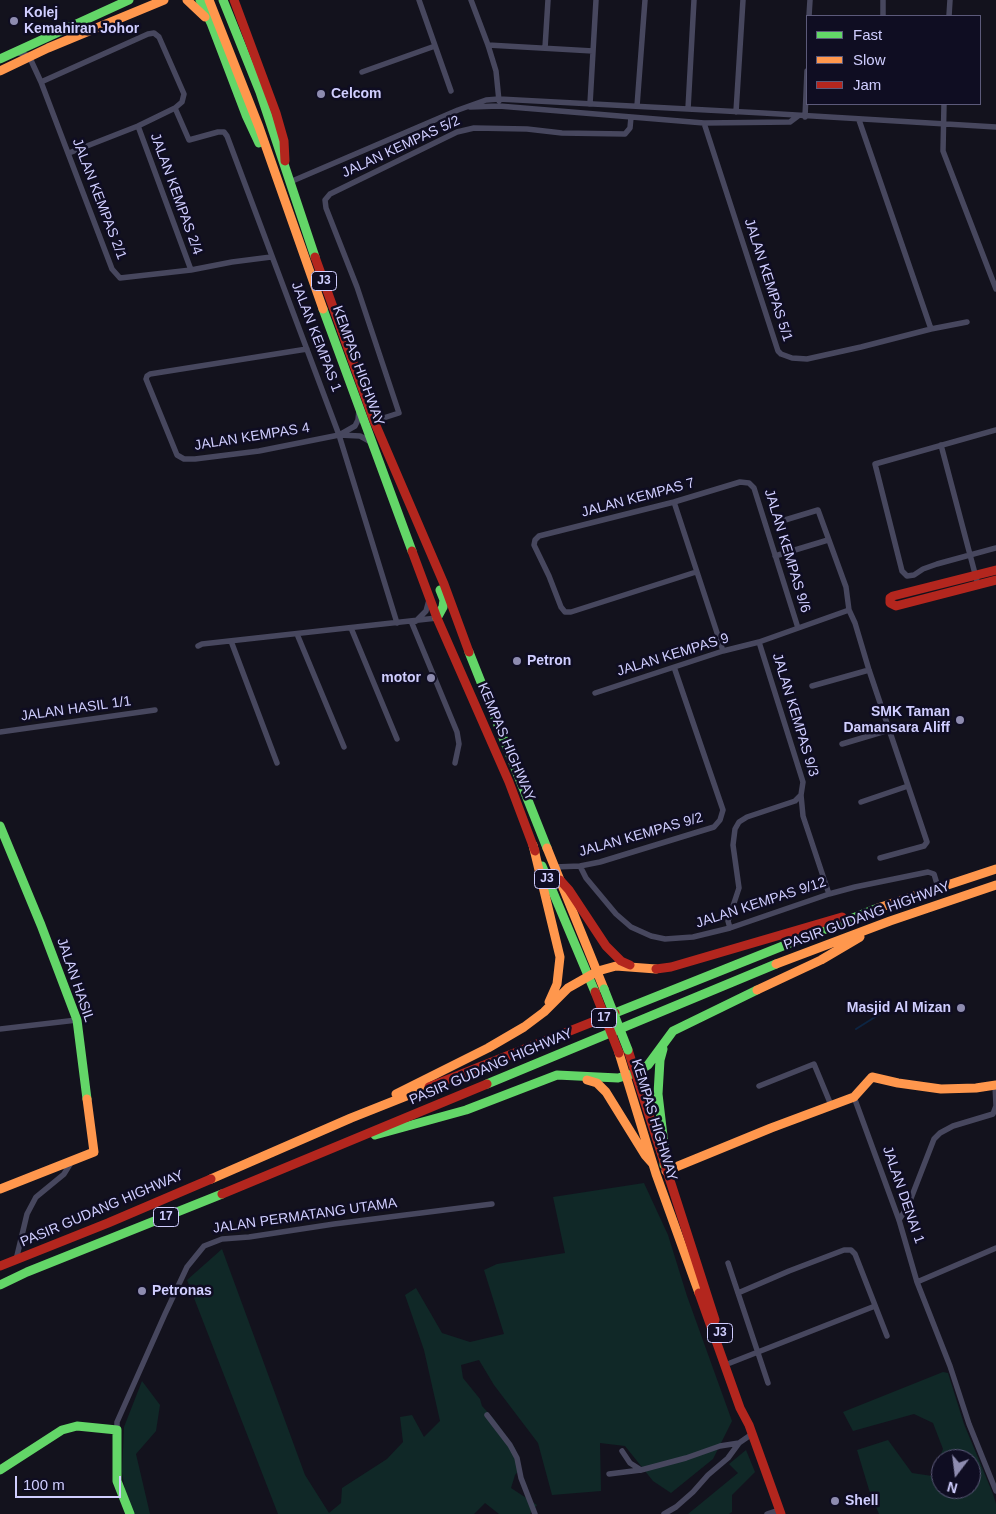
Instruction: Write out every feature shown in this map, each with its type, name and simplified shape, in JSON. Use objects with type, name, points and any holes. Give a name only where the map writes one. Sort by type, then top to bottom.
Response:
[{"type":"main road","points":[[104,11],[121,0]]},
{"type":"main road","points":[[0,59],[129,0]]},
{"type":"main road","points":[[0,71],[29,56],[164,0]]},
{"type":"main road","points":[[137,11],[170,0]]},
{"type":"main road","points":[[187,0],[211,23]]},
{"type":"main road","name":"KEMPAS HIGHWAY","points":[[223,0],[251,69],[374,421],[407,494],[598,971],[623,1051],[665,1168],[745,1407],[752,1434],[780,1512]]},
{"type":"main road","points":[[236,0],[276,113],[286,154],[284,166]]},
{"type":"main road","points":[[203,1],[246,115],[277,180]]},
{"type":"main road","name":"KEMPAS HIGHWAY","points":[[203,1],[238,70],[371,442],[437,618],[509,782],[533,846],[595,992],[623,1051]]},
{"type":"main road","points":[[429,551],[432,568],[444,600],[442,611],[437,618]]},
{"type":"main road","points":[[996,570],[893,596],[890,598],[890,603],[896,606],[996,580]]},
{"type":"main road","name":"JALAN HASIL","points":[[0,826],[41,925],[77,1020],[94,1152],[72,1160]]},
{"type":"main road","points":[[533,846],[560,957],[557,984],[544,1012]]},
{"type":"main road","name":"PASIR GUDANG HIGHWAY","points":[[0,1266],[126,1216],[351,1118],[889,904],[996,868]]},
{"type":"main road","points":[[560,880],[569,890],[606,946],[620,961],[632,966]]},
{"type":"main road","name":"PASIR GUDANG HIGHWAY","points":[[0,1285],[27,1272],[300,1163],[331,1148],[674,1006],[890,921],[996,885]]},
{"type":"main road","points":[[351,1118],[488,1048],[524,1027],[544,1012],[568,988],[598,971],[616,966],[661,969],[671,967],[790,931],[889,904]]},
{"type":"main road","points":[[331,1148],[466,1110],[557,1075],[618,1078],[631,1074],[648,1065],[673,1031],[821,960],[890,921]]},
{"type":"main road","points":[[665,1041],[660,1060],[658,1094],[665,1168],[854,1097],[872,1077],[941,1089],[976,1088],[995,1085]]},
{"type":"main road","name":"KEMPAS HIGHWAY","points":[[631,1074],[653,1164],[740,1408],[749,1425]]},
{"type":"main road","points":[[576,1075],[597,1083],[606,1092],[645,1155],[653,1164]]},
{"type":"main road","points":[[0,1189],[72,1160]]},
{"type":"main road","points":[[0,1470],[62,1430],[77,1426],[116,1430]]},
{"type":"main road","name":"JALAN PERMATANG UTAMA","points":[[116,1430],[118,1447],[117,1481],[130,1514]]},
{"type":"street","points":[[419,0],[451,91]]},
{"type":"street","points":[[471,0],[497,74],[498,106]]},
{"type":"street","points":[[545,48],[548,0]]},
{"type":"street","points":[[590,104],[596,0]]},
{"type":"street","points":[[637,106],[645,0]]},
{"type":"street","points":[[688,109],[694,0]]},
{"type":"street","points":[[736,112],[742,0]]},
{"type":"street","points":[[809,15],[810,0]]},
{"type":"street","points":[[883,15],[884,0]]},
{"type":"street","points":[[949,15],[950,0]]},
{"type":"street","points":[[41,82],[148,34],[154,34],[160,36],[184,94],[182,102],[175,108],[138,126],[69,153]]},
{"type":"street","points":[[488,45],[593,50]]},
{"type":"street","points":[[362,72],[435,46]]},
{"type":"street","points":[[14,52],[29,56]]},
{"type":"street","name":"JALAN KEMPAS 2/1","points":[[29,56],[69,153],[112,269],[120,278],[190,270],[271,257]]},
{"type":"street","points":[[802,117],[806,80]]},
{"type":"street","points":[[290,182],[481,101],[499,99],[996,127]]},
{"type":"street","points":[[944,105],[942,151],[996,289]]},
{"type":"street","points":[[467,107],[498,106],[704,123],[790,122],[802,117]]},
{"type":"street","name":"JALAN KEMPAS 1","points":[[175,108],[189,140],[218,132],[224,132],[227,136],[339,435],[397,623]]},
{"type":"street","name":"JALAN KEMPAS 5/2","points":[[374,421],[399,413],[357,287],[326,208],[325,200],[330,194],[457,132],[474,128],[625,134],[630,128],[631,117]]},
{"type":"street","points":[[859,120],[932,329]]},
{"type":"street","name":"JALAN KEMPAS 5/1","points":[[704,123],[780,354],[792,358],[807,359],[966,322]]},
{"type":"street","name":"JALAN KEMPAS 2/4","points":[[138,126],[190,270]]},
{"type":"street","name":"JALAN KEMPAS 4","points":[[307,349],[150,374],[146,376],[146,379],[177,455],[184,459],[259,451],[339,435]]},
{"type":"street","points":[[339,435],[355,426],[358,420],[359,407]]},
{"type":"street","points":[[996,430],[897,456],[875,464],[902,571],[907,576],[914,575],[923,569],[937,564],[996,548]]},
{"type":"street","points":[[339,435],[355,435],[371,442]]},
{"type":"street","points":[[942,445],[978,585]]},
{"type":"street","name":"JALAN KEMPAS 7","points":[[696,572],[571,612],[565,612],[561,607],[534,545],[535,540],[539,536],[674,502],[740,482],[749,482]]},
{"type":"street","name":"JALAN KEMPAS 9/6","points":[[749,482],[754,488],[798,628]]},
{"type":"street","points":[[674,502],[723,651]]},
{"type":"street","points":[[775,523],[818,510],[846,587],[849,610],[855,623],[927,842],[926,844],[880,858]]},
{"type":"street","points":[[776,556],[828,540]]},
{"type":"street","points":[[413,621],[426,611],[430,598]]},
{"type":"street","name":"JALAN KEMPAS 9","points":[[595,693],[723,651],[759,642],[849,610]]},
{"type":"street","points":[[198,646],[202,644],[437,618]]},
{"type":"street","points":[[413,621],[457,732],[459,744],[455,763]]},
{"type":"street","points":[[351,628],[397,739]]},
{"type":"street","points":[[297,634],[344,748]]},
{"type":"street","points":[[231,641],[277,763]]},
{"type":"street","name":"JALAN KEMPAS 9/3","points":[[759,642],[803,782],[801,795],[803,816],[829,894]]},
{"type":"street","name":"JALAN KEMPAS 9/2","points":[[555,867],[580,866],[600,862],[714,827],[720,820],[723,810],[674,667]]},
{"type":"street","points":[[812,686],[869,670]]},
{"type":"street","name":"JALAN HASIL 1/1","points":[[0,732],[155,710]]},
{"type":"street","points":[[842,744],[889,730]]},
{"type":"street","points":[[861,802],[908,786]]},
{"type":"street","points":[[730,928],[728,920],[739,888],[733,845],[735,828],[747,817],[796,801],[801,795]]},
{"type":"street","name":"JALAN KEMPAS 9/12","points":[[580,866],[586,878],[616,914],[631,927],[651,936],[665,939],[693,938],[730,928],[829,894],[928,872],[934,874],[938,887]]},
{"type":"street","points":[[0,1029],[77,1020]]},
{"type":"street","points":[[759,1086],[814,1064],[831,1105]]},
{"type":"street","points":[[898,1220],[908,1206],[934,1139],[940,1133],[953,1126],[992,1114],[996,1106],[995,1085]]},
{"type":"street","name":"JALAN DENAI 1","points":[[854,1097],[898,1220],[917,1282],[944,1350],[969,1424],[996,1491]]},
{"type":"street","points":[[16,1260],[27,1214],[36,1197],[64,1174],[72,1160]]},
{"type":"street","name":"JALAN PERMATANG UTAMA","points":[[116,1430],[117,1422],[187,1267],[204,1246],[222,1239],[492,1204]]},
{"type":"street","points":[[917,1282],[996,1248]]},
{"type":"street","points":[[738,1293],[844,1250],[851,1250],[855,1254],[887,1336]]},
{"type":"street","points":[[728,1263],[768,1383]]},
{"type":"street","points":[[730,1363],[875,1306]]},
{"type":"street","points":[[487,1415],[510,1445],[517,1458],[521,1478],[535,1514]]},
{"type":"street","points":[[664,1514],[676,1507],[693,1492],[708,1475],[728,1458],[739,1443],[752,1434]]},
{"type":"street","points":[[609,1474],[640,1470],[686,1458],[720,1446],[739,1443]]},
{"type":"street","points":[[622,1451],[630,1463],[640,1470]]},
{"type":"street","points":[[766,1514],[780,1512]]},
{"type":"green space","points":[[644,1183],[668,1235],[687,1296],[732,1421],[713,1459],[671,1493],[653,1481],[625,1446],[600,1443],[601,1491],[552,1495],[538,1443],[494,1385],[479,1360],[461,1365],[463,1378],[515,1448],[521,1468],[515,1475],[511,1488],[537,1505],[530,1514],[499,1514],[485,1503],[474,1514],[278,1514],[187,1280],[222,1249],[305,1475],[329,1513],[341,1503],[342,1488],[387,1459],[403,1442],[400,1417],[412,1415],[424,1437],[440,1421],[424,1350],[405,1295],[416,1288],[442,1333],[470,1342],[504,1334],[484,1270],[497,1264],[565,1253],[553,1197]]},
{"type":"green space","points":[[943,1372],[948,1373],[964,1424],[974,1449],[943,1449],[933,1423],[914,1414],[853,1431],[843,1412]]},
{"type":"green space","points":[[142,1381],[160,1405],[156,1431],[136,1454],[150,1514],[134,1514],[125,1490],[122,1472],[124,1427]]},
{"type":"green space","points":[[888,1440],[912,1473],[931,1476],[931,1499],[981,1499],[981,1465],[993,1494],[996,1514],[879,1514],[870,1493],[857,1450]]},
{"type":"green space","points":[[746,1450],[755,1472],[732,1495],[732,1512],[729,1514],[688,1514],[738,1473],[729,1464]]},
{"type":"waterway","points":[[856,1029],[883,1012]]},
{"type":"traffic: fast","points":[[0,59],[129,0]]},
{"type":"traffic: fast","points":[[200,0],[259,143]]},
{"type":"traffic: fast","points":[[223,0],[260,92],[315,257]]},
{"type":"traffic: fast","points":[[323,309],[412,551]]},
{"type":"traffic: fast","points":[[437,618],[443,607],[444,600],[440,590]]},
{"type":"traffic: fast","points":[[469,652],[547,848]]},
{"type":"traffic: fast","points":[[0,826],[41,925],[77,1020],[87,1099]]},
{"type":"traffic: fast","points":[[542,866],[595,992]]},
{"type":"traffic: fast","points":[[615,1013],[878,908]]},
{"type":"traffic: fast","points":[[487,1084],[776,964]]},
{"type":"traffic: fast","points":[[604,989],[628,1050]]},
{"type":"traffic: fast","points":[[375,1135],[466,1110],[557,1075],[618,1078],[636,1073],[648,1065],[673,1031],[757,990]]},
{"type":"traffic: fast","points":[[663,1049],[660,1060],[658,1094],[665,1153],[664,1165]]},
{"type":"traffic: fast","points":[[0,1285],[27,1272],[222,1194]]},
{"type":"traffic: fast","points":[[0,1470],[62,1430],[77,1426],[117,1430],[117,1481],[130,1514]]},
{"type":"traffic: slow","points":[[0,71],[48,48],[164,0]]},
{"type":"traffic: slow","points":[[187,0],[205,17]]},
{"type":"traffic: slow","points":[[209,0],[259,127],[323,309]]},
{"type":"traffic: slow","points":[[533,845],[560,957],[557,984],[549,1002]]},
{"type":"traffic: slow","points":[[547,848],[604,989]]},
{"type":"traffic: slow","points":[[878,908],[996,869]]},
{"type":"traffic: slow","points":[[776,964],[890,921],[996,885]]},
{"type":"traffic: slow","points":[[757,990],[821,960],[860,937]]},
{"type":"traffic: slow","points":[[396,1094],[488,1048],[524,1027],[544,1012],[568,988],[598,971],[616,966],[656,969]]},
{"type":"traffic: slow","points":[[619,1053],[656,1174],[699,1293]]},
{"type":"traffic: slow","points":[[666,1171],[771,1128],[854,1097],[872,1077],[941,1089],[976,1088],[996,1085]]},
{"type":"traffic: slow","points":[[587,1080],[597,1083],[606,1092],[645,1155],[653,1164]]},
{"type":"traffic: slow","points":[[211,1179],[351,1118],[429,1087]]},
{"type":"traffic: slow","points":[[0,1189],[94,1152],[87,1099]]},
{"type":"traffic: jam","points":[[234,0],[276,113],[284,141],[285,161]]},
{"type":"traffic: jam","points":[[315,257],[374,421],[444,584],[469,652]]},
{"type":"traffic: jam","points":[[412,551],[437,618],[509,782],[535,851]]},
{"type":"traffic: jam","points":[[996,570],[893,596],[890,598],[890,603],[896,606],[996,580]]},
{"type":"traffic: jam","points":[[560,880],[569,890],[606,946],[621,961],[630,965]]},
{"type":"traffic: jam","points":[[656,969],[671,967],[842,917]]},
{"type":"traffic: jam","points":[[595,992],[619,1053]]},
{"type":"traffic: jam","points":[[429,1087],[615,1013]]},
{"type":"traffic: jam","points":[[628,1050],[715,1320]]},
{"type":"traffic: jam","points":[[222,1194],[487,1084]]},
{"type":"traffic: jam","points":[[0,1266],[211,1179]]},
{"type":"traffic: jam","points":[[699,1293],[740,1408],[749,1425],[781,1514]]},
{"type":"place","name":"Kolej Kemahiran Johor","points":[[14,21]]},
{"type":"place","name":"Celcom","points":[[321,94]]},
{"type":"place","name":"Petron","points":[[517,661]]},
{"type":"place","name":"motor","points":[[431,678]]},
{"type":"place","name":"SMK Taman Damansara Aliff","points":[[960,720]]},
{"type":"place","name":"Masjid Al Mizan","points":[[961,1008]]},
{"type":"place","name":"Petronas","points":[[142,1291]]},
{"type":"place","name":"Shell","points":[[835,1501]]}]
